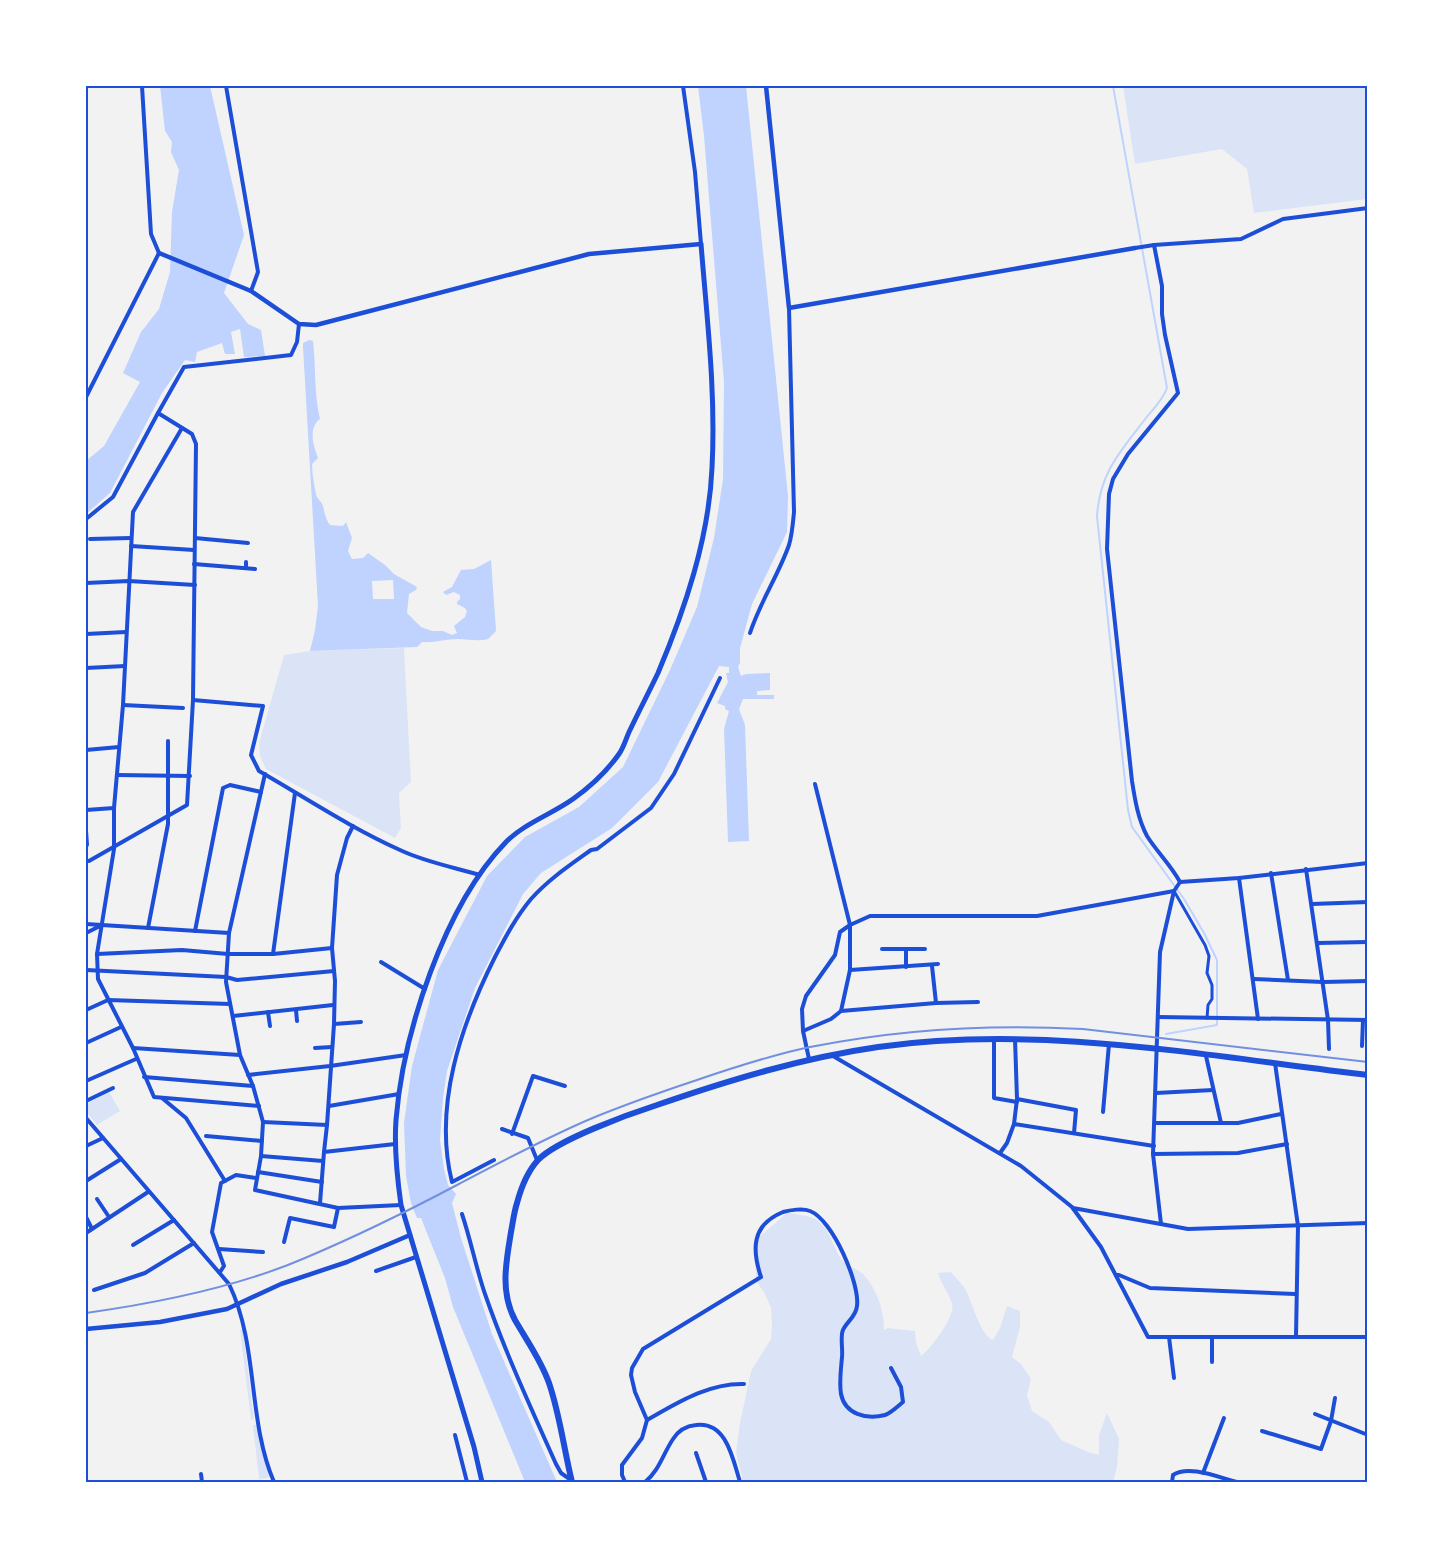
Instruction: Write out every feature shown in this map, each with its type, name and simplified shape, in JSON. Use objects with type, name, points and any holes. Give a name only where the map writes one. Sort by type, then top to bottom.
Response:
[{"type":"highway","points":[[571,1481],[550,1385],[539,1358],[514,1319],[505,1288],[505,1267],[516,1205],[525,1179],[538,1160],[550,1151],[594,1129],[646,1109],[809,1059],[929,1042],[1015,1040],[1109,1044],[1368,1075]]},
{"type":"main road","points":[[482,1482],[474,1447],[401,1205],[396,1121],[406,1055],[424,989],[445,938],[480,875],[506,842],[520,830],[594,783],[620,752],[670,644],[692,579],[702,535],[712,468],[713,394],[701,244]]},
{"type":"street","points":[[142,86],[151,234],[159,253],[251,291],[299,324],[316,325],[589,254],[701,244],[695,172],[683,86]]},
{"type":"street","points":[[226,86],[258,272],[251,291]]},
{"type":"street","points":[[750,633],[758,610],[790,543],[794,512],[789,308],[766,86]]},
{"type":"street","points":[[789,308],[1154,245],[1241,239],[1283,219],[1368,208]]},
{"type":"street","points":[[1154,245],[1162,286],[1164,324],[1178,393],[1128,454],[1113,479],[1109,494],[1107,549],[1130,770],[1137,809],[1146,834],[1173,869],[1180,882]]},
{"type":"street","points":[[86,397],[159,253]]},
{"type":"street","points":[[86,519],[113,497],[184,367],[291,355],[297,342],[299,324]]},
{"type":"street","points":[[89,861],[114,849],[187,805],[193,700],[196,444],[192,434],[158,413]]},
{"type":"street","points":[[182,428],[133,512],[123,705],[114,808],[114,849],[100,926],[97,954],[99,979],[154,1097],[259,1106]]},
{"type":"street","points":[[90,539],[132,538]]},
{"type":"street","points":[[195,538],[248,543]]},
{"type":"street","points":[[131,546],[194,550]]},
{"type":"street","points":[[246,562],[246,568]]},
{"type":"street","points":[[194,564],[255,568]]},
{"type":"street","points":[[86,583],[129,581],[195,585]]},
{"type":"street","points":[[86,634],[126,632]]},
{"type":"street","points":[[86,668],[125,666]]},
{"type":"street","points":[[494,1160],[452,1182],[447,1162],[446,1141],[446,1112],[450,1082],[482,984],[512,924],[549,880],[591,850],[597,849],[651,808],[674,774],[720,678]]},
{"type":"street","points":[[193,700],[263,706],[251,755],[259,771],[353,826],[417,857],[480,875]]},
{"type":"street","points":[[123,705],[183,708]]},
{"type":"street","points":[[148,928],[168,824],[168,741]]},
{"type":"street","points":[[86,750],[119,747]]},
{"type":"street","points":[[265,774],[229,933],[226,977],[240,1054],[253,1086],[263,1122],[261,1156],[255,1190],[338,1208],[401,1205]]},
{"type":"street","points":[[117,775],[190,776]]},
{"type":"street","points":[[815,784],[850,925],[850,970],[841,1011]]},
{"type":"street","points":[[195,931],[223,788],[230,785],[261,792]]},
{"type":"street","points":[[273,954],[295,793]]},
{"type":"street","points":[[86,810],[114,808]]},
{"type":"street","points":[[320,1203],[334,1024],[332,948],[337,875],[347,838],[353,826]]},
{"type":"street","points":[[86,831],[87,845]]},
{"type":"street","points":[[1180,882],[1239,878],[1368,863]]},
{"type":"street","points":[[1306,869],[1329,1020],[1329,1048]]},
{"type":"street","points":[[1271,873],[1288,980]]},
{"type":"street","points":[[1239,878],[1258,1019]]},
{"type":"street","points":[[1161,1224],[1153,1154],[1160,952],[1174,891],[1180,882]]},
{"type":"street","points":[[809,1059],[803,1031],[802,1009],[806,996],[835,955],[840,932],[850,925],[870,916],[1037,916],[1174,891]]},
{"type":"street","points":[[1174,891],[1209,956],[1207,973],[1212,985],[1212,999],[1208,1005],[1209,1018]]},
{"type":"street","points":[[1312,904],[1368,902]]},
{"type":"street","points":[[86,924],[229,933]]},
{"type":"street","points":[[86,933],[100,926]]},
{"type":"street","points":[[1317,943],[1368,942]]},
{"type":"street","points":[[97,954],[182,950],[228,954],[273,954],[332,948]]},
{"type":"street","points":[[882,949],[926,949]]},
{"type":"street","points":[[906,950],[906,967]]},
{"type":"street","points":[[381,962],[424,989]]},
{"type":"street","points":[[850,970],[938,964]]},
{"type":"street","points":[[932,966],[936,1003]]},
{"type":"street","points":[[86,970],[226,977],[237,980],[334,971]]},
{"type":"street","points":[[1254,979],[1368,981]]},
{"type":"street","points":[[86,1010],[108,1000],[230,1004]]},
{"type":"street","points":[[803,1031],[831,1019],[841,1011],[978,1002]]},
{"type":"street","points":[[233,1016],[333,1005]]},
{"type":"street","points":[[296,1010],[297,1021]]},
{"type":"street","points":[[268,1012],[270,1026]]},
{"type":"street","points":[[1158,1017],[1365,1020],[1362,1046]]},
{"type":"street","points":[[334,1024],[361,1022]]},
{"type":"street","points":[[86,1043],[121,1027]]},
{"type":"street","points":[[994,1040],[994,1098],[1076,1110],[1074,1133]]},
{"type":"street","points":[[1000,1153],[1007,1143],[1014,1124],[1017,1101],[1015,1040]]},
{"type":"street","points":[[1103,1112],[1109,1044]]},
{"type":"street","points":[[315,1048],[332,1047]]},
{"type":"street","points":[[133,1048],[240,1054]]},
{"type":"street","points":[[248,1075],[406,1055]]},
{"type":"street","points":[[832,1055],[1021,1166],[1072,1207],[1101,1247],[1148,1337],[1368,1337]]},
{"type":"street","points":[[1206,1056],[1221,1123]]},
{"type":"street","points":[[86,1081],[136,1059]]},
{"type":"street","points":[[1275,1063],[1298,1226],[1296,1336]]},
{"type":"street","points":[[512,1134],[533,1076],[565,1086]]},
{"type":"street","points":[[144,1077],[253,1086]]},
{"type":"street","points":[[86,1101],[113,1088]]},
{"type":"street","points":[[1156,1093],[1213,1090]]},
{"type":"street","points":[[329,1106],[400,1094]]},
{"type":"street","points":[[161,1098],[186,1118],[225,1181]]},
{"type":"street","points":[[1155,1123],[1238,1123],[1281,1114]]},
{"type":"street","points":[[86,1118],[230,1284],[245,1329],[261,1440],[274,1482]]},
{"type":"street","points":[[263,1122],[327,1125]]},
{"type":"street","points":[[1014,1124],[1154,1146]]},
{"type":"street","points":[[502,1129],[528,1138],[538,1160]]},
{"type":"street","points":[[206,1136],[262,1141]]},
{"type":"street","points":[[86,1146],[103,1138]]},
{"type":"street","points":[[324,1152],[396,1144]]},
{"type":"street","points":[[1153,1154],[1239,1153],[1287,1144]]},
{"type":"street","points":[[261,1156],[323,1161]]},
{"type":"street","points":[[86,1181],[121,1160]]},
{"type":"street","points":[[258,1172],[322,1182]]},
{"type":"street","points":[[220,1272],[224,1266],[212,1232],[221,1183],[236,1175],[256,1178]]},
{"type":"street","points":[[86,1233],[148,1192]]},
{"type":"street","points":[[97,1200],[109,1217]]},
{"type":"street","points":[[1072,1207],[1188,1229],[1368,1223]]},
{"type":"street","points":[[284,1242],[290,1218],[334,1227],[338,1208]]},
{"type":"street","points":[[625,1482],[622,1466],[642,1438],[647,1420],[631,1376],[632,1368],[643,1349],[761,1277],[755,1258],[754,1245],[760,1231],[769,1221],[782,1213],[794,1210],[811,1211],[834,1232],[858,1290],[857,1309],[852,1320],[843,1330],[841,1389],[846,1406],[854,1414],[886,1415],[903,1402],[902,1387],[891,1368]]},
{"type":"street","points":[[462,1214],[485,1293],[503,1341],[556,1464],[561,1473],[571,1481]]},
{"type":"street","points":[[86,1217],[92,1228]]},
{"type":"street","points":[[134,1245],[174,1220]]},
{"type":"street","points":[[86,1329],[160,1322],[227,1309],[281,1284],[339,1265],[410,1235]]},
{"type":"street","points":[[94,1290],[144,1273],[194,1243]]},
{"type":"street","points":[[218,1249],[263,1252]]},
{"type":"street","points":[[376,1271],[416,1257]]},
{"type":"street","points":[[1116,1275],[1149,1288],[1295,1294]]},
{"type":"street","points":[[1169,1337],[1174,1378]]},
{"type":"street","points":[[1212,1337],[1212,1362]]},
{"type":"street","points":[[647,1420],[684,1399],[732,1384],[744,1384]]},
{"type":"street","points":[[1262,1431],[1321,1449],[1331,1420],[1335,1398]]},
{"type":"street","points":[[1315,1414],[1368,1435]]},
{"type":"street","points":[[1203,1473],[1224,1418]]},
{"type":"street","points":[[645,1482],[658,1469],[674,1438],[682,1429],[704,1424],[714,1426],[724,1438],[740,1482]]},
{"type":"street","points":[[455,1435],[467,1482]]},
{"type":"street","points":[[696,1453],[706,1482]]},
{"type":"street","points":[[1172,1482],[1173,1475],[1178,1472],[1192,1471],[1237,1482]]},
{"type":"street","points":[[201,1474],[202,1482]]},
{"type":"shaded area","points":[[1123,86],[1367,86],[1367,199],[1254,213],[1247,169],[1222,149],[1135,164]]},
{"type":"shaded area","points":[[404,648],[411,782],[399,793],[401,828],[395,838],[266,769],[260,756],[259,743],[284,655],[310,651]]},
{"type":"shaded area","points":[[109,1092],[120,1111],[97,1125],[86,1111],[86,1104]]},
{"type":"shaded area","points":[[788,1212],[812,1218],[825,1228],[843,1261],[863,1274],[872,1286],[881,1307],[884,1330],[888,1328],[915,1331],[916,1343],[921,1356],[942,1332],[952,1309],[951,1300],[938,1273],[951,1272],[964,1287],[983,1331],[993,1340],[1000,1328],[1007,1306],[1020,1311],[1020,1327],[1012,1357],[1021,1364],[1031,1379],[1027,1395],[1032,1411],[1049,1422],[1061,1440],[1099,1455],[1099,1435],[1107,1413],[1119,1439],[1117,1467],[1113,1482],[743,1482],[736,1453],[740,1423],[751,1371],[771,1339],[772,1324],[771,1308],[756,1281],[755,1248],[759,1237]]},
{"type":"shaded area","points":[[240,1330],[243,1330],[254,1419],[251,1420]]},
{"type":"shaded area","points":[[253,1425],[257,1425],[269,1478],[259,1479]]},
{"type":"water","points":[[160,86],[210,86],[244,235],[224,293],[248,324],[261,330],[265,356],[244,357],[240,329],[231,332],[235,354],[225,354],[222,343],[197,352],[195,362],[185,360],[162,393],[110,493],[86,514],[86,461],[104,446],[140,382],[123,373],[141,332],[159,309],[170,272],[172,212],[179,170],[171,152],[172,142],[165,131]]},
{"type":"water","points":[[698,86],[746,86],[788,496],[787,532],[752,604],[740,648],[738,667],[741,676],[770,673],[770,690],[757,691],[757,695],[774,695],[774,699],[743,699],[739,709],[745,725],[749,841],[728,842],[724,729],[729,711],[725,709],[725,706],[717,703],[728,682],[726,673],[729,673],[729,667],[719,666],[658,782],[612,828],[541,873],[523,894],[475,988],[447,1071],[440,1140],[448,1185],[456,1194],[452,1203],[461,1238],[492,1334],[557,1482],[525,1482],[453,1307],[445,1278],[421,1218],[417,1218],[411,1203],[406,1176],[404,1123],[412,1066],[438,970],[487,876],[525,837],[579,807],[623,767],[670,670],[697,607],[714,538],[723,479],[724,382]]},
{"type":"water","points":[[313,341],[320,419],[313,432],[313,442],[318,458],[312,464],[312,472],[317,496],[328,523],[343,526],[346,522],[352,538],[348,551],[352,559],[363,558],[368,553],[394,574],[417,587],[409,594],[407,613],[421,627],[432,631],[443,631],[452,635],[457,633],[454,626],[465,617],[467,611],[457,604],[460,595],[454,592],[446,595],[443,592],[452,587],[461,570],[474,569],[491,560],[496,631],[488,639],[422,642],[417,647],[310,651],[318,606],[303,343]],"holes":[[[393,580],[394,599],[373,599],[372,581]]]},
{"type":"waterway","points":[[1113,86],[1167,388],[1160,401],[1113,463],[1102,487],[1097,516],[1128,810],[1132,827],[1184,899],[1217,960],[1217,1025],[1166,1034]]},
{"type":"railway","points":[[86,1313],[197,1293],[279,1268],[382,1223],[595,1117],[723,1071],[810,1047],[912,1032],[1015,1027],[1083,1029],[1368,1062]]}]
